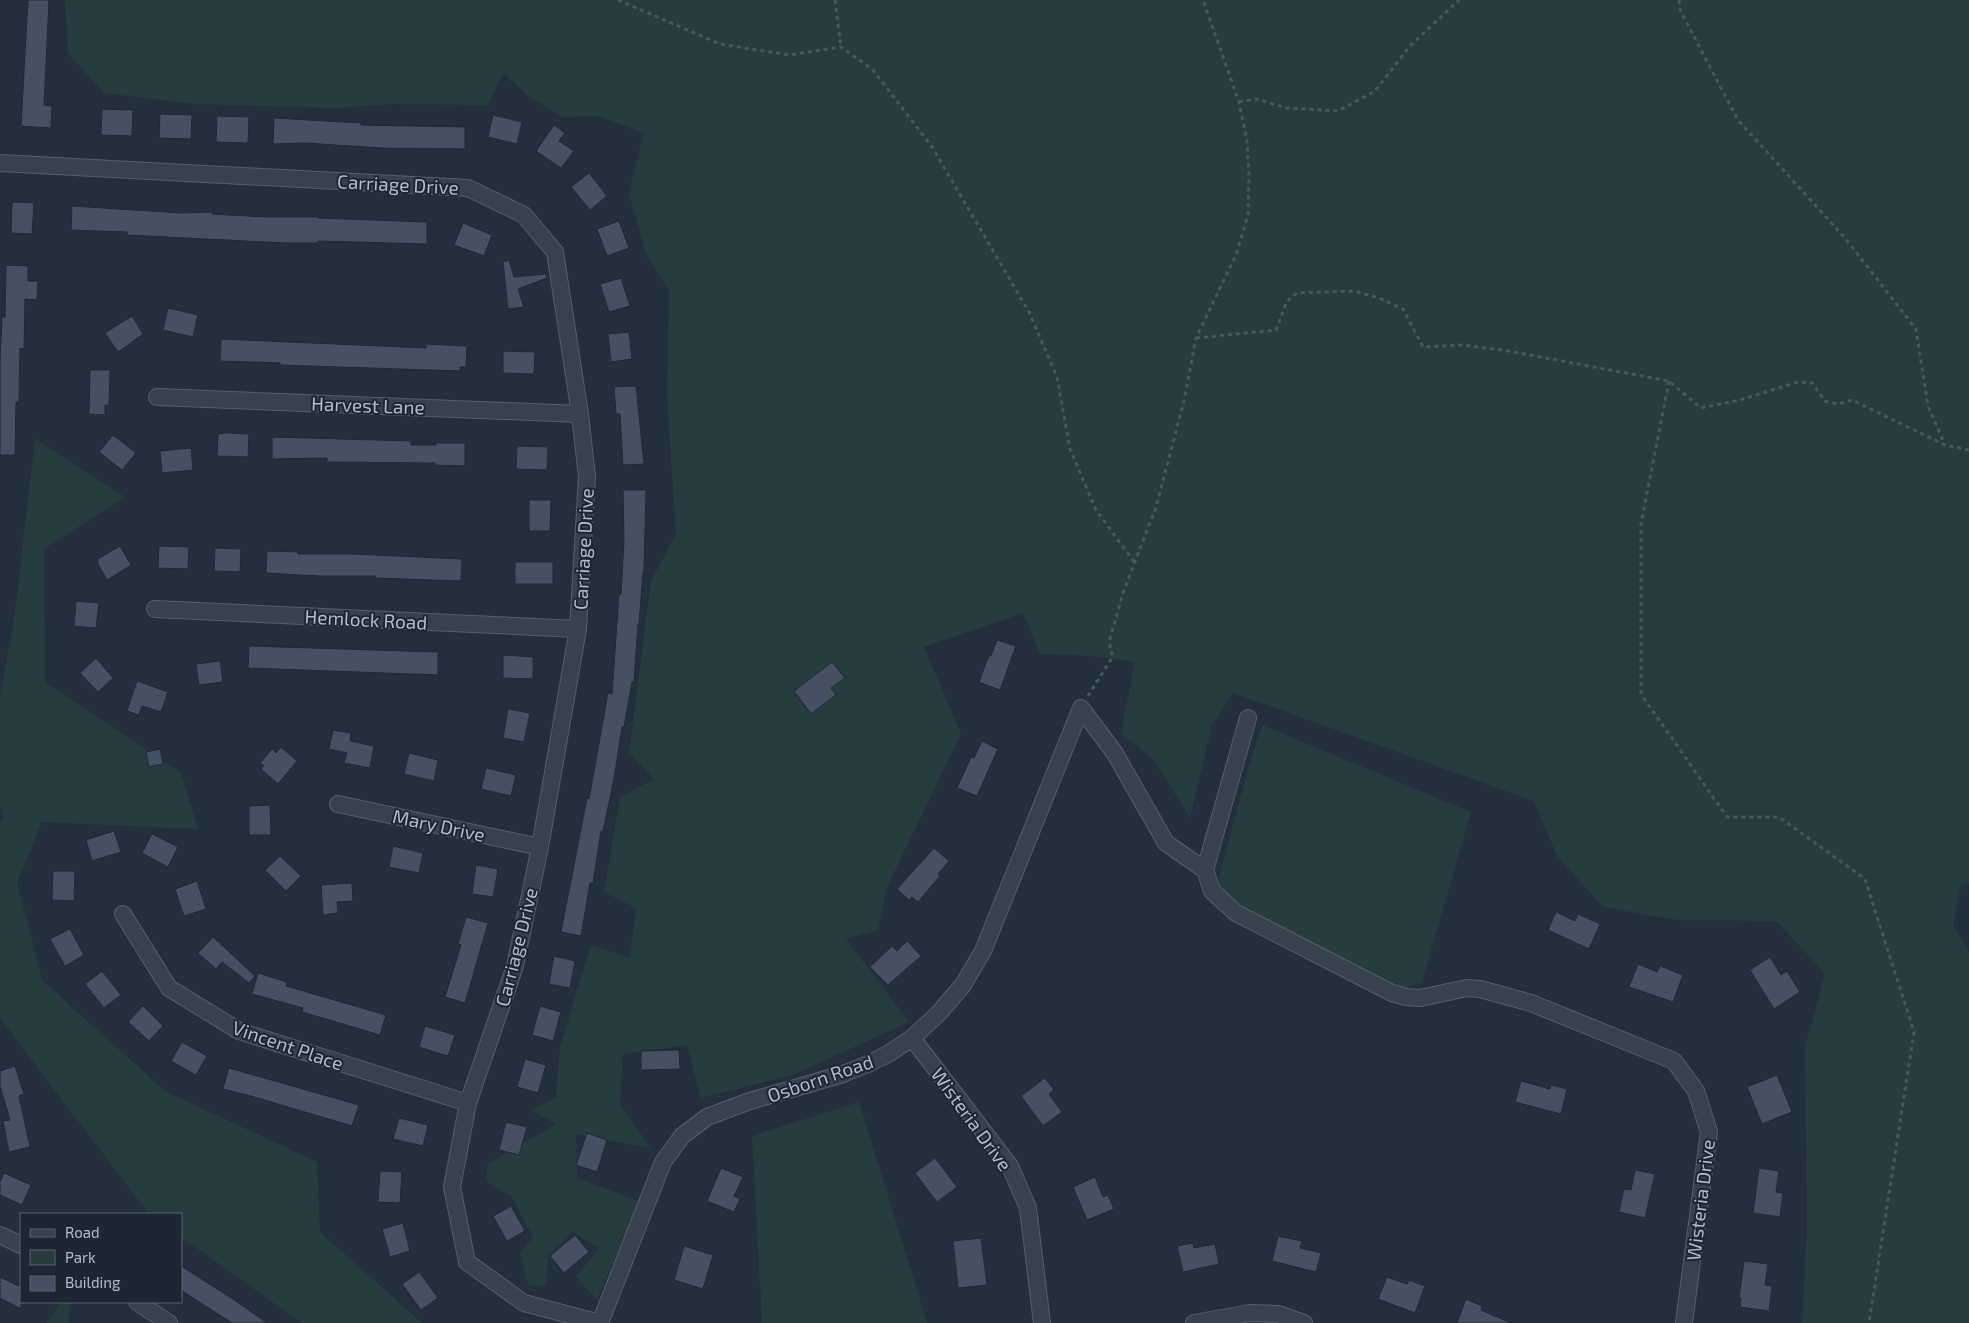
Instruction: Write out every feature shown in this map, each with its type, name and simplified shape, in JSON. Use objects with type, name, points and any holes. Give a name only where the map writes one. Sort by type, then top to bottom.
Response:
[{"type":"street","name":"Carriage Drive","points":[[0,163],[468,188],[524,215],[556,252],[580,414],[587,476],[578,629],[540,847],[515,966],[468,1103],[452,1186],[467,1262],[524,1303],[600,1323]]},
{"type":"street","name":"Harvest Lane","points":[[157,397],[580,414]]},
{"type":"street","name":"Hemlock Road","points":[[155,610],[578,629]]},
{"type":"street","points":[[1081,708],[1114,752],[1166,843],[1205,870],[1248,718]]},
{"type":"street","name":"Osborn Road","points":[[600,1323],[662,1162],[682,1136],[707,1117],[750,1101],[843,1074],[868,1064],[912,1038],[938,1014],[963,985],[983,951],[1081,708]]},
{"type":"street","name":"Mary Drive","points":[[338,804],[540,847]]},
{"type":"street","name":"Wisteria Drive","points":[[1205,870],[1212,891],[1236,914],[1392,994],[1420,998],[1467,988],[1480,989],[1531,1003],[1674,1061],[1696,1091],[1710,1132],[1684,1323]]},
{"type":"street","name":"Vincent Place","points":[[123,914],[169,988],[239,1031],[468,1103]]},
{"type":"street","name":"Wisteria Drive","points":[[912,1038],[1010,1166],[1028,1208],[1042,1323]]},
{"type":"street","points":[[0,1235],[20,1245]]},
{"type":"street","points":[[139,1303],[169,1323]]},
{"type":"street","points":[[1194,1323],[1250,1313],[1278,1314],[1304,1323]]},
{"type":"path","points":[[618,0],[720,44],[790,55],[841,47],[873,70],[932,147],[1029,312],[1057,377],[1070,449],[1096,510],[1135,563]]},
{"type":"path","points":[[835,0],[841,47]]},
{"type":"path","points":[[1081,708],[1113,656],[1110,649],[1110,639],[1123,593],[1156,507],[1184,401],[1196,338],[1236,255],[1248,215],[1249,176],[1247,141],[1239,102],[1203,0]]},
{"type":"path","points":[[1239,102],[1256,99],[1287,108],[1338,111],[1376,92],[1410,46],[1459,0]]},
{"type":"path","points":[[1678,0],[1680,10],[1738,120],[1845,238],[1916,329],[1928,406],[1945,445]]},
{"type":"path","points":[[1196,338],[1276,330],[1286,301],[1297,293],[1354,291],[1379,298],[1403,309],[1423,347],[1462,345],[1503,350],[1669,381],[1701,408],[1740,400],[1798,382],[1812,383],[1826,402],[1838,404],[1852,400],[1945,445],[1969,450]]},
{"type":"path","points":[[1669,381],[1641,524],[1641,694],[1727,817],[1779,817],[1865,879],[1914,1032],[1870,1323]]},
{"type":"green space","points":[[65,0],[1969,0],[1969,884],[1961,885],[1953,925],[1969,952],[1969,1323],[1802,1323],[1807,1227],[1805,1048],[1825,973],[1776,921],[1678,920],[1603,907],[1557,856],[1534,801],[1233,693],[1212,725],[1190,818],[1154,760],[1121,733],[1135,662],[1094,656],[1040,654],[1023,613],[924,647],[961,734],[887,887],[878,930],[846,939],[909,1022],[793,1075],[701,1098],[687,1045],[623,1054],[620,1105],[651,1148],[576,1134],[577,1178],[639,1201],[597,1300],[576,1277],[599,1248],[573,1232],[548,1255],[546,1286],[528,1285],[520,1253],[533,1237],[511,1196],[486,1181],[488,1164],[556,1124],[531,1110],[556,1097],[560,1047],[591,945],[630,958],[636,908],[604,892],[620,797],[654,779],[629,752],[651,581],[676,534],[667,396],[669,290],[646,254],[629,193],[644,133],[598,116],[562,117],[531,98],[503,73],[488,105],[391,104],[336,108],[194,104],[104,93],[68,53]]},
{"type":"green space","points":[[35,439],[125,497],[44,549],[45,682],[181,773],[198,829],[42,822],[17,882],[42,980],[165,1091],[317,1162],[320,1232],[422,1323],[302,1323],[182,1238],[182,1213],[148,1213],[0,1018],[0,824],[3,817],[0,805],[0,695],[14,621]]},
{"type":"green space","points":[[1262,725],[1471,812],[1422,982],[1407,987],[1390,986],[1225,899],[1217,884]]},
{"type":"green space","points":[[859,1102],[927,1323],[762,1323],[752,1136]]},
{"type":"green space","points":[[61,1303],[70,1303],[69,1323],[46,1323]]},
{"type":"building","points":[[28,0],[49,0],[44,105],[52,106],[51,128],[21,126]]},
{"type":"building","points":[[102,109],[133,110],[132,136],[101,135]]},
{"type":"building","points":[[160,114],[192,115],[191,139],[159,138]]},
{"type":"building","points":[[493,115],[522,122],[517,144],[488,137]]},
{"type":"building","points":[[217,116],[249,117],[248,143],[216,142]]},
{"type":"building","points":[[274,118],[361,123],[361,125],[465,127],[465,149],[381,148],[305,143],[273,144]]},
{"type":"building","points":[[554,125],[565,133],[559,141],[574,151],[561,168],[536,151]]},
{"type":"building","points":[[589,173],[607,196],[590,210],[571,187]]},
{"type":"building","points":[[12,202],[34,203],[32,234],[11,233]]},
{"type":"building","points":[[72,206],[181,213],[212,212],[212,214],[265,217],[318,217],[427,222],[427,244],[318,241],[318,243],[286,243],[127,235],[127,232],[71,230]]},
{"type":"building","points":[[619,221],[629,248],[607,256],[597,229]]},
{"type":"building","points":[[463,223],[492,235],[484,256],[454,245]]},
{"type":"building","points":[[509,260],[514,277],[546,274],[547,278],[518,289],[524,307],[508,309],[503,262]]},
{"type":"building","points":[[6,265],[28,266],[28,281],[38,281],[37,300],[25,299],[24,349],[20,348],[19,402],[16,402],[15,455],[0,455],[0,362],[2,317],[5,317]]},
{"type":"building","points":[[621,278],[630,306],[609,312],[600,284]]},
{"type":"building","points":[[168,308],[198,315],[193,337],[163,330]]},
{"type":"building","points":[[132,316],[143,334],[118,352],[105,333]]},
{"type":"building","points":[[629,332],[632,359],[611,362],[608,334]]},
{"type":"building","points":[[221,339],[426,348],[426,344],[467,346],[466,367],[460,367],[460,371],[220,361]]},
{"type":"building","points":[[503,351],[535,352],[534,374],[503,373]]},
{"type":"building","points":[[90,370],[110,370],[109,405],[105,405],[105,415],[89,414]]},
{"type":"building","points":[[636,386],[644,464],[623,465],[620,414],[616,414],[614,387]]},
{"type":"building","points":[[218,434],[249,434],[248,457],[217,456]]},
{"type":"building","points":[[113,435],[136,453],[122,470],[99,452]]},
{"type":"building","points":[[272,437],[411,441],[411,445],[465,443],[465,466],[435,465],[435,463],[327,462],[327,458],[272,459]]},
{"type":"building","points":[[517,446],[548,447],[547,470],[516,469]]},
{"type":"building","points":[[191,448],[193,470],[162,473],[160,451]]},
{"type":"building","points":[[623,490],[646,490],[644,572],[634,682],[632,682],[624,727],[622,727],[614,779],[603,831],[601,831],[593,883],[590,883],[581,936],[561,932],[587,798],[589,799],[608,693],[612,694],[624,541]]},
{"type":"building","points":[[529,500],[551,500],[550,531],[529,531]]},
{"type":"building","points":[[120,546],[131,565],[107,580],[98,564],[98,559]]},
{"type":"building","points":[[159,546],[189,547],[188,569],[158,568]]},
{"type":"building","points":[[215,548],[241,549],[240,572],[214,571]]},
{"type":"building","points":[[267,551],[298,552],[298,554],[353,554],[462,559],[461,581],[266,573]]},
{"type":"building","points":[[515,562],[553,562],[553,584],[515,584]]},
{"type":"building","points":[[76,601],[99,603],[96,628],[74,626]]},
{"type":"building","points":[[997,640],[1016,646],[1000,690],[979,682]]},
{"type":"building","points":[[249,646],[438,652],[438,675],[248,668]]},
{"type":"building","points":[[503,655],[533,657],[533,679],[503,678]]},
{"type":"building","points":[[96,658],[113,678],[98,692],[80,673]]},
{"type":"building","points":[[220,661],[223,682],[199,685],[196,664]]},
{"type":"building","points":[[832,662],[845,678],[831,688],[836,695],[811,714],[794,691]]},
{"type":"building","points":[[137,681],[168,692],[161,712],[142,706],[139,715],[127,711]]},
{"type":"building","points":[[508,709],[530,713],[524,742],[503,738]]},
{"type":"building","points":[[333,730],[351,733],[350,741],[374,746],[370,768],[344,763],[347,753],[329,749]]},
{"type":"building","points":[[982,741],[998,749],[977,796],[957,788],[971,757],[974,758]]},
{"type":"building","points":[[281,747],[297,761],[278,784],[261,769],[264,766],[260,763],[272,749],[276,753]]},
{"type":"building","points":[[160,749],[163,764],[149,767],[146,752]]},
{"type":"building","points":[[409,753],[438,760],[434,781],[404,774]]},
{"type":"building","points":[[486,768],[516,775],[511,796],[481,789]]},
{"type":"building","points":[[270,805],[271,835],[249,835],[249,806]]},
{"type":"building","points":[[114,831],[121,852],[92,861],[86,840]]},
{"type":"building","points":[[152,834],[178,847],[168,867],[142,853]]},
{"type":"building","points":[[393,846],[423,853],[419,873],[389,867]]},
{"type":"building","points":[[934,848],[949,861],[938,874],[940,876],[918,902],[912,897],[909,900],[897,889]]},
{"type":"building","points":[[280,856],[301,876],[286,891],[265,870]]},
{"type":"building","points":[[476,865],[498,869],[493,897],[472,894]]},
{"type":"building","points":[[53,871],[75,871],[74,901],[52,900]]},
{"type":"building","points":[[197,881],[206,909],[184,916],[175,889]]},
{"type":"building","points":[[352,883],[353,901],[337,902],[338,913],[323,915],[321,885]]},
{"type":"building","points":[[1556,912],[1575,921],[1578,914],[1600,924],[1589,949],[1548,930]]},
{"type":"building","points":[[466,917],[488,923],[465,1003],[445,997],[461,945],[458,944]]},
{"type":"building","points":[[70,929],[84,955],[65,966],[50,939]]},
{"type":"building","points":[[213,937],[255,976],[249,983],[222,962],[216,969],[198,953]]},
{"type":"building","points":[[907,941],[921,956],[888,985],[870,967],[892,946],[897,951]]},
{"type":"building","points":[[554,956],[575,961],[570,988],[549,984]]},
{"type":"building","points":[[1770,957],[1781,975],[1787,971],[1800,992],[1774,1009],[1750,970]]},
{"type":"building","points":[[1638,964],[1657,972],[1660,966],[1683,975],[1673,1002],[1629,987]]},
{"type":"building","points":[[102,971],[121,995],[104,1008],[85,984]]},
{"type":"building","points":[[258,973],[287,982],[286,986],[386,1015],[380,1035],[302,1012],[303,1008],[252,994]]},
{"type":"building","points":[[143,1006],[163,1026],[149,1041],[128,1022]]},
{"type":"building","points":[[540,1006],[561,1012],[553,1041],[532,1035]]},
{"type":"building","points":[[425,1026],[455,1035],[448,1056],[419,1047]]},
{"type":"building","points":[[182,1042],[207,1056],[196,1075],[171,1061]]},
{"type":"building","points":[[679,1050],[680,1069],[641,1070],[641,1051]]},
{"type":"building","points":[[525,1059],[546,1065],[538,1093],[517,1087]]},
{"type":"building","points":[[15,1066],[24,1094],[19,1096],[30,1147],[9,1152],[3,1121],[10,1120],[0,1086],[0,1071]]},
{"type":"building","points":[[229,1068],[359,1105],[352,1126],[223,1089]]},
{"type":"building","points":[[1777,1075],[1792,1112],[1762,1124],[1747,1087]]},
{"type":"building","points":[[1045,1078],[1054,1090],[1049,1094],[1062,1112],[1043,1126],[1021,1096]]},
{"type":"building","points":[[1521,1081],[1550,1089],[1551,1085],[1567,1089],[1561,1114],[1515,1102]]},
{"type":"building","points":[[399,1118],[428,1125],[423,1146],[393,1139]]},
{"type":"building","points":[[506,1122],[527,1127],[519,1155],[499,1150]]},
{"type":"building","points":[[587,1133],[607,1140],[597,1172],[576,1165]]},
{"type":"building","points":[[935,1158],[957,1187],[937,1202],[915,1173]]},
{"type":"building","points":[[721,1168],[743,1177],[734,1196],[740,1199],[734,1212],[707,1201]]},
{"type":"building","points":[[1759,1168],[1779,1171],[1776,1192],[1783,1193],[1780,1217],[1753,1213]]},
{"type":"building","points":[[1635,1170],[1655,1174],[1645,1218],[1619,1212],[1624,1189],[1631,1190]]},
{"type":"building","points":[[380,1171],[402,1172],[400,1203],[378,1202]]},
{"type":"building","points":[[4,1173],[31,1185],[22,1205],[0,1195],[0,1182]]},
{"type":"building","points":[[1095,1177],[1103,1197],[1108,1195],[1114,1209],[1087,1220],[1073,1187]]},
{"type":"building","points":[[511,1206],[525,1231],[507,1241],[493,1216]]},
{"type":"building","points":[[403,1223],[410,1251],[390,1257],[382,1229]]},
{"type":"building","points":[[575,1235],[589,1252],[564,1273],[550,1256]]},
{"type":"building","points":[[1278,1236],[1302,1241],[1300,1248],[1321,1253],[1316,1272],[1272,1261]]},
{"type":"building","points":[[981,1238],[987,1285],[958,1288],[953,1241]]},
{"type":"building","points":[[1193,1243],[1194,1248],[1215,1244],[1219,1264],[1183,1272],[1177,1246]]},
{"type":"building","points":[[684,1246],[713,1255],[703,1289],[674,1280]]},
{"type":"building","points":[[1744,1261],[1768,1264],[1765,1285],[1772,1286],[1769,1311],[1740,1307],[1741,1298],[1739,1298]]},
{"type":"building","points":[[182,1267],[267,1323],[232,1323],[182,1291]]},
{"type":"building","points":[[419,1272],[438,1298],[421,1310],[402,1284]]},
{"type":"building","points":[[0,1277],[20,1287],[21,1309],[0,1298]]},
{"type":"building","points":[[1387,1277],[1407,1284],[1409,1280],[1425,1286],[1415,1313],[1378,1299]]},
{"type":"building","points":[[1466,1299],[1482,1306],[1481,1310],[1511,1323],[1457,1323]]}]
